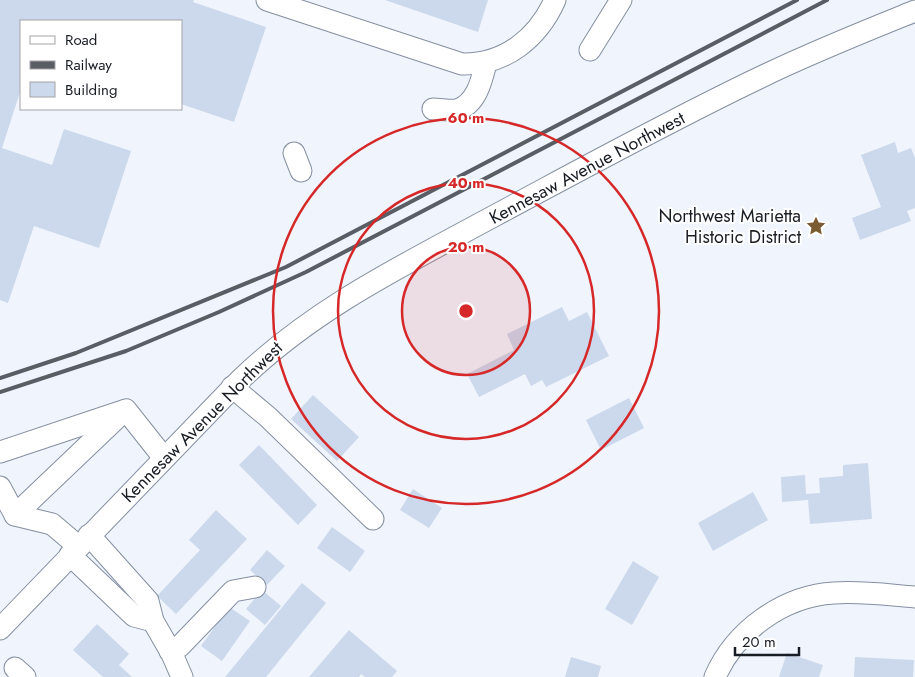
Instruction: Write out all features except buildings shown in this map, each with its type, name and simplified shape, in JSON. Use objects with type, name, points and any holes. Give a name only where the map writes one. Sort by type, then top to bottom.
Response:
[{"type":"street","points":[[278,2],[462,64],[490,62],[513,51],[538,30],[555,0]]},
{"type":"street","points":[[590,50],[621,0]]},
{"type":"street","name":"Kennesaw Avenue Northwest","points":[[0,629],[232,387],[291,334],[380,278],[605,156],[759,78],[915,10]]},
{"type":"street","points":[[433,109],[458,110],[470,101],[480,86],[490,62]]},
{"type":"street","points":[[232,387],[268,417],[373,519]]},
{"type":"street","points":[[126,410],[164,458]]},
{"type":"street","points":[[0,452],[126,410]]},
{"type":"street","points":[[15,515],[126,410]]},
{"type":"street","points":[[0,488],[15,515],[52,524],[148,601],[153,621],[182,677]]},
{"type":"street","points":[[170,651],[180,646],[233,591],[255,587]]},
{"type":"street","points":[[714,677],[721,663],[742,636],[762,619],[790,605],[833,593],[915,597]]},
{"type":"railway","points":[[0,378],[76,353],[286,267],[797,0]]},
{"type":"railway","points":[[0,392],[126,351],[219,312],[306,272],[827,0]]},
{"type":"place","name":"Northwest Marietta Historic District","points":[[816,226]]}]
